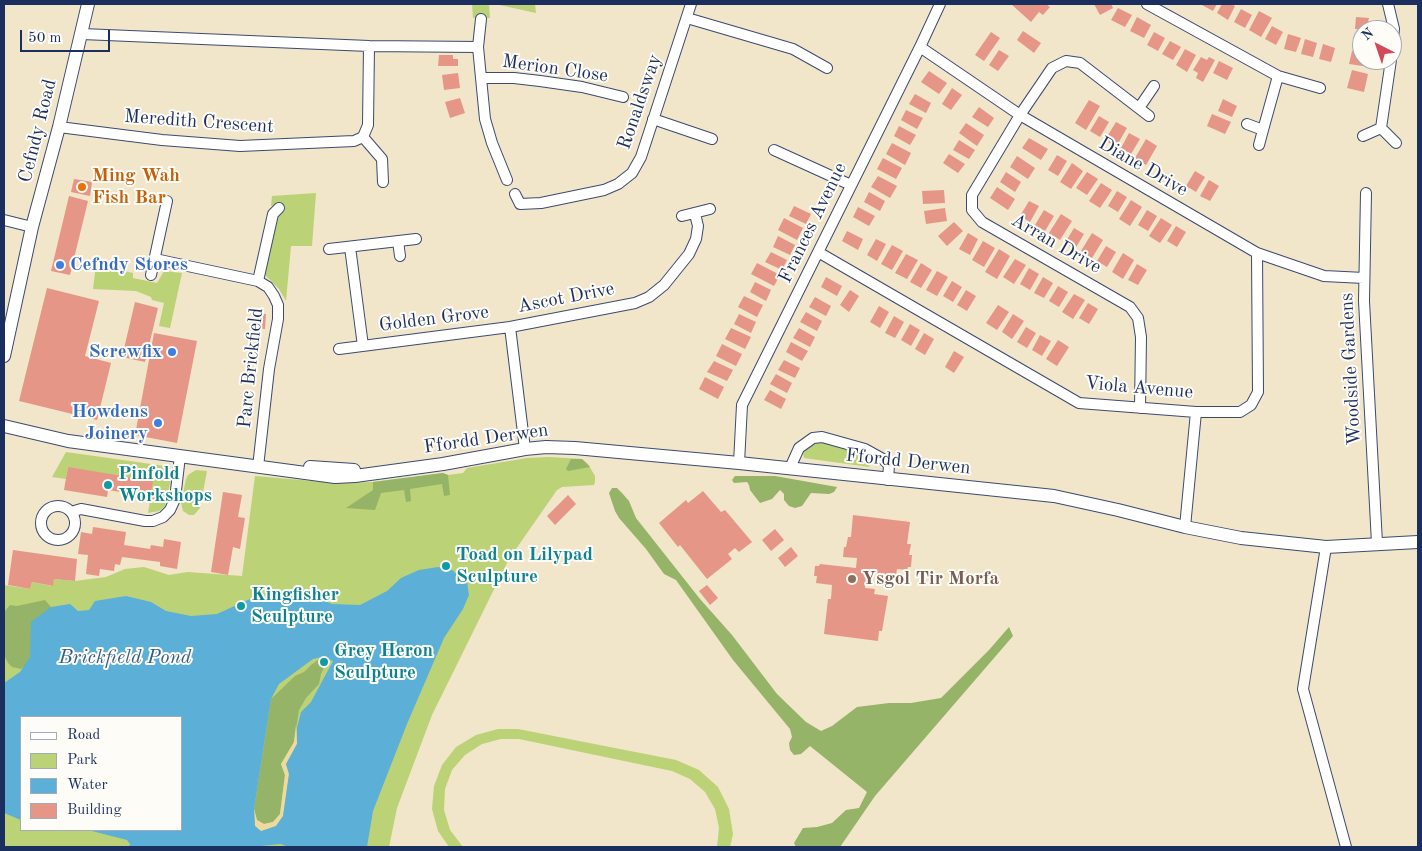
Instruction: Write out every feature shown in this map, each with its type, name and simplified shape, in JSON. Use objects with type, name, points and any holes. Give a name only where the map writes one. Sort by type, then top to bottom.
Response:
[{"type":"street","name":"Cefndy Road","points":[[4,356],[32,227],[59,127],[88,4]]},
{"type":"street","name":"Ronaldsway","points":[[515,194],[520,204],[541,203],[604,190],[618,184],[632,173],[654,120],[659,99],[688,18],[691,4]]},
{"type":"street","name":"Frances Avenue","points":[[739,463],[742,405],[940,4]]},
{"type":"street","points":[[1147,4],[1278,76],[1320,88]]},
{"type":"street","points":[[1388,4],[1392,20]]},
{"type":"street","points":[[688,18],[792,50],[827,68]]},
{"type":"street","points":[[481,19],[478,47],[485,119],[492,143],[507,180]]},
{"type":"street","points":[[82,34],[369,46],[478,47]]},
{"type":"street","points":[[369,46],[368,125],[363,137],[382,159],[383,182]]},
{"type":"street","name":"Diane Drive","points":[[920,47],[1020,115],[1257,253],[1324,276],[1364,278]]},
{"type":"street","name":"Arran Drive","points":[[1140,408],[1141,337],[1138,318],[1130,307],[982,222],[972,210],[972,195],[1020,115],[1052,68],[1066,61],[1080,63],[1149,116]]},
{"type":"street","points":[[1381,128],[1390,70]]},
{"type":"street","points":[[1259,145],[1278,76]]},
{"type":"street","name":"Merion Close","points":[[482,78],[514,78],[540,81],[582,87],[623,97]]},
{"type":"street","points":[[1140,108],[1154,86]]},
{"type":"street","points":[[654,120],[712,140]]},
{"type":"street","points":[[1247,124],[1263,130]]},
{"type":"street","name":"Meredith Crescent","points":[[59,127],[162,140],[240,146],[354,141],[363,137]]},
{"type":"street","points":[[1363,136],[1381,128]]},
{"type":"street","points":[[1381,128],[1396,143]]},
{"type":"street","points":[[774,150],[851,185]]},
{"type":"street","name":"Woodside Gardens","points":[[1366,194],[1364,278],[1377,543]]},
{"type":"street","points":[[151,275],[167,201]]},
{"type":"street","name":"Parc Brickfield","points":[[258,281],[273,214],[279,208]]},
{"type":"street","points":[[682,216],[710,209]]},
{"type":"street","name":"Ascot Drive","points":[[525,449],[510,327],[635,303],[649,297],[664,285],[689,254],[696,239],[698,226],[695,214]]},
{"type":"street","points":[[4,220],[32,227]]},
{"type":"street","points":[[329,250],[416,239]]},
{"type":"street","points":[[398,241],[400,256]]},
{"type":"street","name":"Golden Grove","points":[[350,247],[362,346]]},
{"type":"street","name":"Viola Avenue","points":[[818,252],[1079,402],[1196,412],[1240,412],[1251,405],[1258,392],[1257,253]]},
{"type":"street","name":"Parc Brickfield","points":[[155,259],[258,281],[268,287],[274,296],[278,304],[278,319],[269,368],[261,467]]},
{"type":"street","name":"Golden Grove","points":[[339,349],[510,327]]},
{"type":"street","points":[[1185,527],[1196,412]]},
{"type":"street","name":"Ffordd Derwen","points":[[4,426],[68,441],[335,477],[442,464],[525,449],[566,448],[790,468],[888,480],[1054,496],[1185,527],[1241,538],[1326,546],[1418,542]]},
{"type":"street","points":[[790,468],[799,448],[813,438],[822,437],[865,449],[883,459],[889,465],[888,480]]},
{"type":"street","points":[[71,512],[81,509],[145,521],[153,521],[163,517],[170,510],[175,499],[180,456]]},
{"type":"street","points":[[1326,546],[1302,689],[1346,847]]},
{"type":"green space","points":[[472,4],[489,4],[490,18],[473,18]]},
{"type":"green space","points":[[495,4],[535,4],[536,13]]},
{"type":"green space","points":[[316,193],[312,246],[291,246],[286,301],[279,289],[264,274],[279,204],[271,206],[272,196]]},
{"type":"green space","points":[[96,265],[133,273],[133,278],[157,283],[164,271],[182,273],[170,328],[159,326],[164,303],[152,300],[151,297],[136,291],[93,289]]},
{"type":"green space","points":[[823,441],[873,458],[869,467],[804,458],[803,453],[808,447]]},
{"type":"green space","points":[[66,452],[165,466],[171,479],[165,506],[159,511],[148,513],[150,501],[157,502],[158,493],[68,467],[66,479],[52,477]]},
{"type":"green space","points":[[527,458],[582,459],[588,464],[595,476],[595,482],[594,485],[562,487],[557,490],[509,559],[432,715],[397,808],[389,847],[4,847],[4,585],[30,589],[32,582],[52,586],[54,579],[75,581],[106,577],[125,569],[144,567],[169,575],[188,572],[242,576],[255,476],[336,483],[373,482],[443,473],[448,475],[463,473],[467,468]]},
{"type":"green space","points":[[571,459],[582,459],[590,467],[568,471],[566,469]]},
{"type":"green space","points":[[196,470],[207,471],[200,508],[194,515],[189,515],[183,511],[181,503],[186,479],[188,475]]},
{"type":"green space","points":[[443,473],[448,475],[450,495],[444,496],[442,484],[410,489],[411,501],[406,502],[404,490],[381,493],[375,510],[346,508],[373,490],[373,482]]},
{"type":"green space","points":[[735,476],[775,476],[837,487],[834,492],[829,494],[811,493],[802,506],[795,508],[789,506],[784,500],[784,494],[780,490],[772,499],[760,503],[750,490],[747,482],[734,483],[732,480]]},
{"type":"green space","points":[[612,488],[617,488],[629,501],[636,518],[700,599],[732,635],[777,694],[806,722],[821,731],[832,726],[857,707],[889,703],[911,703],[941,698],[1009,627],[1013,636],[875,796],[840,847],[796,847],[794,843],[803,828],[832,823],[846,810],[859,808],[867,792],[810,746],[801,754],[794,755],[790,750],[789,743],[792,737],[790,729],[733,660],[676,580],[664,574],[646,549],[619,518],[609,493]]},
{"type":"green space","points":[[45,600],[51,607],[50,614],[36,629],[29,663],[21,669],[12,667],[4,655],[4,612],[10,605],[17,606]]},
{"type":"green space","points":[[322,657],[326,658],[327,661],[319,684],[306,698],[299,710],[294,742],[281,764],[285,775],[280,814],[273,822],[264,824],[257,820],[254,809],[271,699],[295,676],[304,672]]},
{"type":"green space","points":[[498,729],[518,729],[676,760],[699,770],[718,787],[729,809],[733,834],[730,847],[717,847],[719,828],[715,809],[705,792],[690,779],[672,771],[519,739],[501,739],[482,744],[465,755],[452,770],[445,789],[444,810],[450,830],[463,847],[449,847],[438,831],[432,809],[434,786],[442,765],[456,747],[476,735]]},
{"type":"sand","points":[[296,725],[297,744],[286,764],[289,774],[283,816],[276,826],[261,832],[255,826],[254,809],[257,820],[264,824],[273,822],[280,814],[285,775],[281,764],[294,742]]},
{"type":"water","name":"Brickfield Pond","points":[[438,567],[452,570],[467,582],[469,595],[463,609],[444,638],[407,724],[373,811],[367,847],[288,847],[281,844],[251,847],[129,847],[130,844],[127,840],[92,831],[182,831],[182,716],[20,716],[20,820],[4,813],[4,683],[20,672],[30,657],[31,622],[51,607],[70,604],[78,611],[89,610],[95,601],[126,596],[151,602],[166,611],[191,616],[217,614],[252,598],[311,595],[332,604],[360,605],[387,591],[401,578],[419,570]],"holes":[[[322,657],[333,661],[311,702],[301,712],[297,728],[297,744],[286,764],[289,774],[283,816],[276,826],[261,831],[255,826],[254,809],[271,699],[279,684],[313,659]]]},
{"type":"building","points":[[1011,4],[1046,4],[1050,7],[1043,15],[1039,12],[1031,22]]},
{"type":"building","points":[[1094,4],[1111,4],[1113,8],[1100,15]]},
{"type":"building","points":[[1200,4],[1217,4],[1213,11]]},
{"type":"building","points":[[1222,4],[1235,6],[1228,20],[1217,13]]},
{"type":"building","points":[[1118,8],[1132,15],[1125,27],[1111,20]]},
{"type":"building","points":[[1241,9],[1252,15],[1245,28],[1234,22]]},
{"type":"building","points":[[1259,11],[1272,18],[1261,37],[1249,30]]},
{"type":"building","points":[[1137,17],[1151,25],[1144,38],[1130,31]]},
{"type":"building","points":[[1356,17],[1369,18],[1368,20],[1356,20]]},
{"type":"building","points":[[1272,26],[1283,32],[1276,45],[1265,39]]},
{"type":"building","points":[[1023,31],[1041,43],[1034,53],[1017,40]]},
{"type":"building","points":[[991,32],[1000,38],[984,61],[975,55]]},
{"type":"building","points":[[1154,32],[1165,38],[1158,51],[1147,45]]},
{"type":"building","points":[[1288,34],[1301,38],[1296,52],[1284,49]]},
{"type":"building","points":[[1305,39],[1317,43],[1313,57],[1301,54]]},
{"type":"building","points":[[1170,41],[1181,47],[1173,60],[1162,54]]},
{"type":"building","points":[[1323,44],[1335,48],[1331,62],[1319,59]]},
{"type":"building","points":[[1185,49],[1196,55],[1187,72],[1176,65]]},
{"type":"building","points":[[999,50],[1009,56],[998,71],[989,65]]},
{"type":"building","points":[[1352,51],[1352,64],[1349,64]]},
{"type":"building","points":[[439,55],[453,55],[453,59],[458,59],[458,66],[438,66]]},
{"type":"building","points":[[1201,57],[1207,60],[1209,57],[1215,60],[1203,82],[1196,78],[1198,73],[1193,70]]},
{"type":"building","points":[[1219,61],[1233,68],[1227,80],[1213,73]]},
{"type":"building","points":[[1352,70],[1368,74],[1364,92],[1347,88]]},
{"type":"building","points":[[929,71],[947,83],[939,94],[921,82]]},
{"type":"building","points":[[458,73],[460,88],[444,90],[442,75]]},
{"type":"building","points":[[952,88],[962,95],[951,110],[942,104]]},
{"type":"building","points":[[915,94],[931,103],[926,113],[909,104]]},
{"type":"building","points":[[460,98],[465,113],[450,118],[445,102]]},
{"type":"building","points":[[1223,99],[1237,106],[1232,117],[1218,111]]},
{"type":"building","points":[[1089,100],[1100,106],[1086,130],[1075,123]]},
{"type":"building","points":[[979,107],[994,118],[988,127],[972,117]]},
{"type":"building","points":[[906,110],[923,118],[917,129],[901,120]]},
{"type":"building","points":[[1212,114],[1231,122],[1225,134],[1207,126]]},
{"type":"building","points":[[1099,116],[1109,122],[1100,137],[1090,131]]},
{"type":"building","points":[[1116,122],[1127,128],[1116,147],[1105,140]]},
{"type":"building","points":[[966,123],[984,135],[977,146],[959,133]]},
{"type":"building","points":[[899,126],[916,135],[910,145],[894,136]]},
{"type":"building","points":[[1129,133],[1140,139],[1131,154],[1121,148]]},
{"type":"building","points":[[1029,138],[1048,149],[1041,160],[1022,148]]},
{"type":"building","points":[[1146,139],[1157,146],[1146,165],[1135,158]]},
{"type":"building","points":[[959,140],[975,150],[969,159],[953,150]]},
{"type":"building","points":[[892,143],[911,153],[905,165],[886,154]]},
{"type":"building","points":[[949,154],[965,164],[958,173],[943,163]]},
{"type":"building","points":[[1057,155],[1067,161],[1058,176],[1048,170]]},
{"type":"building","points":[[1017,156],[1035,168],[1028,179],[1010,167]]},
{"type":"building","points":[[883,158],[902,168],[896,179],[877,169]]},
{"type":"building","points":[[1072,163],[1083,171],[1071,189],[1060,182]]},
{"type":"building","points":[[1195,171],[1205,177],[1196,192],[1186,186]]},
{"type":"building","points":[[1006,172],[1021,182],[1015,192],[1000,182]]},
{"type":"building","points":[[1087,172],[1098,179],[1087,195],[1076,188]]},
{"type":"building","points":[[878,176],[897,186],[890,198],[871,187]]},
{"type":"building","name":"Ming Wah Fish Bar","points":[[74,179],[92,182],[90,196],[71,192]]},
{"type":"building","points":[[1209,180],[1219,186],[1210,201],[1200,196]]},
{"type":"building","points":[[1101,183],[1112,190],[1100,208],[1089,201]]},
{"type":"building","points":[[997,187],[1015,199],[1008,210],[990,198]]},
{"type":"building","points":[[944,190],[945,203],[923,204],[922,191]]},
{"type":"building","points":[[1117,191],[1127,197],[1118,212],[1108,206]]},
{"type":"building","points":[[869,192],[885,201],[880,211],[864,202]]},
{"type":"building","points":[[69,196],[88,201],[70,275],[51,271]]},
{"type":"building","points":[[1131,200],[1142,207],[1130,226],[1119,219]]},
{"type":"building","points":[[1029,201],[1039,206],[1030,222],[1020,216]]},
{"type":"building","points":[[794,206],[811,214],[806,224],[789,216]]},
{"type":"building","points":[[858,207],[875,216],[869,226],[853,217]]},
{"type":"building","points":[[945,208],[947,221],[926,224],[924,211]]},
{"type":"building","points":[[1044,210],[1054,216],[1045,231],[1035,225]]},
{"type":"building","points":[[1147,210],[1157,216],[1148,231],[1138,225]]},
{"type":"building","points":[[1061,214],[1072,221],[1060,240],[1049,233]]},
{"type":"building","points":[[784,218],[803,228],[797,240],[778,230]]},
{"type":"building","points":[[1161,218],[1172,225],[1160,243],[1149,236]]},
{"type":"building","points":[[954,222],[963,231],[947,246],[938,236]]},
{"type":"building","points":[[1176,226],[1186,232],[1177,247],[1167,241]]},
{"type":"building","points":[[1074,228],[1084,234],[1075,249],[1065,243]]},
{"type":"building","points":[[847,231],[863,239],[858,250],[842,241]]},
{"type":"building","points":[[968,233],[978,239],[970,255],[959,249]]},
{"type":"building","points":[[1092,233],[1103,240],[1092,258],[1081,251]]},
{"type":"building","points":[[778,236],[795,245],[790,255],[773,247]]},
{"type":"building","points":[[876,239],[886,244],[877,261],[867,255]]},
{"type":"building","points":[[983,241],[995,248],[984,267],[972,260]]},
{"type":"building","points":[[892,245],[903,251],[892,270],[881,264]]},
{"type":"building","points":[[1106,246],[1116,252],[1107,267],[1097,261]]},
{"type":"building","points":[[999,249],[1010,256],[997,279],[985,272]]},
{"type":"building","points":[[771,252],[787,260],[782,270],[765,262]]},
{"type":"building","points":[[1123,253],[1134,260],[1123,279],[1112,272]]},
{"type":"building","points":[[906,254],[918,260],[907,279],[895,273]]},
{"type":"building","points":[[1015,259],[1026,265],[1014,284],[1003,277]]},
{"type":"building","points":[[757,263],[780,275],[774,286],[751,274]]},
{"type":"building","points":[[921,263],[932,270],[921,288],[910,282]]},
{"type":"building","points":[[1137,264],[1147,270],[1138,285],[1128,280]]},
{"type":"building","points":[[1029,268],[1039,274],[1030,290],[1020,284]]},
{"type":"building","points":[[937,271],[948,277],[937,296],[926,290]]},
{"type":"building","points":[[826,277],[842,286],[837,296],[821,287]]},
{"type":"building","points":[[1043,277],[1053,283],[1044,298],[1034,293]]},
{"type":"building","points":[[952,281],[962,287],[953,302],[943,296]]},
{"type":"building","points":[[755,282],[771,290],[766,301],[750,292]]},
{"type":"building","points":[[1058,286],[1068,292],[1059,307],[1049,301]]},
{"type":"building","points":[[47,288],[99,301],[85,356],[111,363],[97,420],[19,401]]},
{"type":"building","points":[[850,290],[859,296],[849,312],[840,305]]},
{"type":"building","points":[[966,290],[976,296],[967,311],[957,305]]},
{"type":"building","points":[[1074,294],[1085,300],[1073,319],[1062,312]]},
{"type":"building","points":[[744,296],[763,305],[757,317],[738,307]]},
{"type":"building","points":[[815,297],[831,306],[826,316],[809,307]]},
{"type":"building","points":[[135,302],[158,308],[145,362],[122,357]]},
{"type":"building","points":[[1088,303],[1098,309],[1089,324],[1079,318]]},
{"type":"building","points":[[998,305],[1009,312],[997,330],[986,323]]},
{"type":"building","points":[[879,306],[889,312],[880,328],[870,322]]},
{"type":"building","points":[[806,312],[822,321],[817,331],[800,322]]},
{"type":"building","points":[[257,314],[266,314],[265,329],[256,328]]},
{"type":"building","points":[[739,314],[756,322],[751,333],[734,324]]},
{"type":"building","points":[[1013,314],[1024,321],[1012,339],[1002,332]]},
{"type":"building","points":[[894,316],[904,322],[895,338],[885,333]]},
{"type":"building","points":[[910,324],[920,330],[911,346],[901,340]]},
{"type":"building","points":[[1026,327],[1036,333],[1027,348],[1017,342]]},
{"type":"building","points":[[731,328],[751,337],[745,349],[725,339]]},
{"type":"building","points":[[799,328],[815,337],[810,347],[793,338]]},
{"type":"building","points":[[154,333],[197,341],[177,443],[135,435]]},
{"type":"building","points":[[924,333],[934,339],[925,355],[915,349]]},
{"type":"building","points":[[1040,335],[1051,341],[1042,356],[1032,350]]},
{"type":"building","points":[[1058,340],[1069,347],[1057,366],[1046,359]]},
{"type":"building","points":[[791,342],[808,351],[802,361],[786,352]]},
{"type":"building","points":[[722,344],[742,354],[736,366],[716,356]]},
{"type":"building","points":[[954,351],[964,357],[954,373],[945,367]]},
{"type":"building","points":[[784,360],[800,368],[795,378],[778,370]]},
{"type":"building","points":[[714,361],[733,370],[727,381],[707,372]]},
{"type":"building","points":[[776,374],[792,383],[787,393],[770,384]]},
{"type":"building","points":[[705,377],[724,387],[718,399],[699,389]]},
{"type":"building","points":[[770,390],[786,399],[781,409],[764,400]]},
{"type":"building","name":"Pinfold Workshops","points":[[68,467],[153,481],[151,492],[158,493],[157,502],[150,501],[151,497],[108,490],[107,497],[64,490]]},
{"type":"building","points":[[703,491],[721,512],[725,510],[752,542],[739,552],[735,548],[728,554],[732,559],[707,579],[680,545],[678,547],[659,523],[686,500],[688,503]]},
{"type":"building","points":[[223,492],[242,495],[238,517],[245,518],[240,549],[233,547],[228,575],[211,572]]},
{"type":"building","points":[[568,495],[576,504],[555,525],[547,516]]},
{"type":"building","points":[[853,515],[910,522],[907,544],[911,544],[909,555],[912,555],[911,567],[908,567],[907,570],[897,569],[896,575],[866,572],[865,588],[875,589],[874,594],[888,596],[882,631],[879,631],[878,641],[824,634],[828,599],[831,599],[832,585],[816,583],[817,576],[814,576],[815,566],[820,564],[856,568],[857,558],[843,557],[848,537],[851,537]]},
{"type":"building","points":[[93,527],[126,532],[124,545],[150,549],[151,545],[163,547],[164,539],[181,542],[177,569],[160,566],[160,562],[122,557],[120,565],[115,564],[114,571],[100,569],[99,576],[86,574],[88,555],[78,554],[81,532],[92,534]]},
{"type":"building","points":[[775,529],[784,540],[771,551],[762,540]]},
{"type":"building","points":[[791,547],[798,556],[785,567],[778,558]]},
{"type":"building","points":[[13,550],[77,559],[75,581],[54,579],[53,586],[32,582],[30,589],[8,585]]},
{"type":"building","points":[[707,585],[718,598],[710,605],[699,591]]},
{"type":"place","name":"Ming Wah Fish Bar","points":[[82,187]]},
{"type":"place","name":"Cefndy Stores","points":[[60,265]]},
{"type":"place","name":"Screwfix","points":[[172,352]]},
{"type":"place","name":"Howdens Joinery","points":[[158,423]]},
{"type":"place","name":"Pinfold Workshops","points":[[108,485]]},
{"type":"place","name":"Toad on Lilypad Sculpture","points":[[446,566]]},
{"type":"place","name":"Ysgol Tir Morfa","points":[[852,579]]},
{"type":"place","name":"Kingfisher Sculpture","points":[[241,606]]},
{"type":"place","name":"Grey Heron Sculpture","points":[[324,662]]}]
